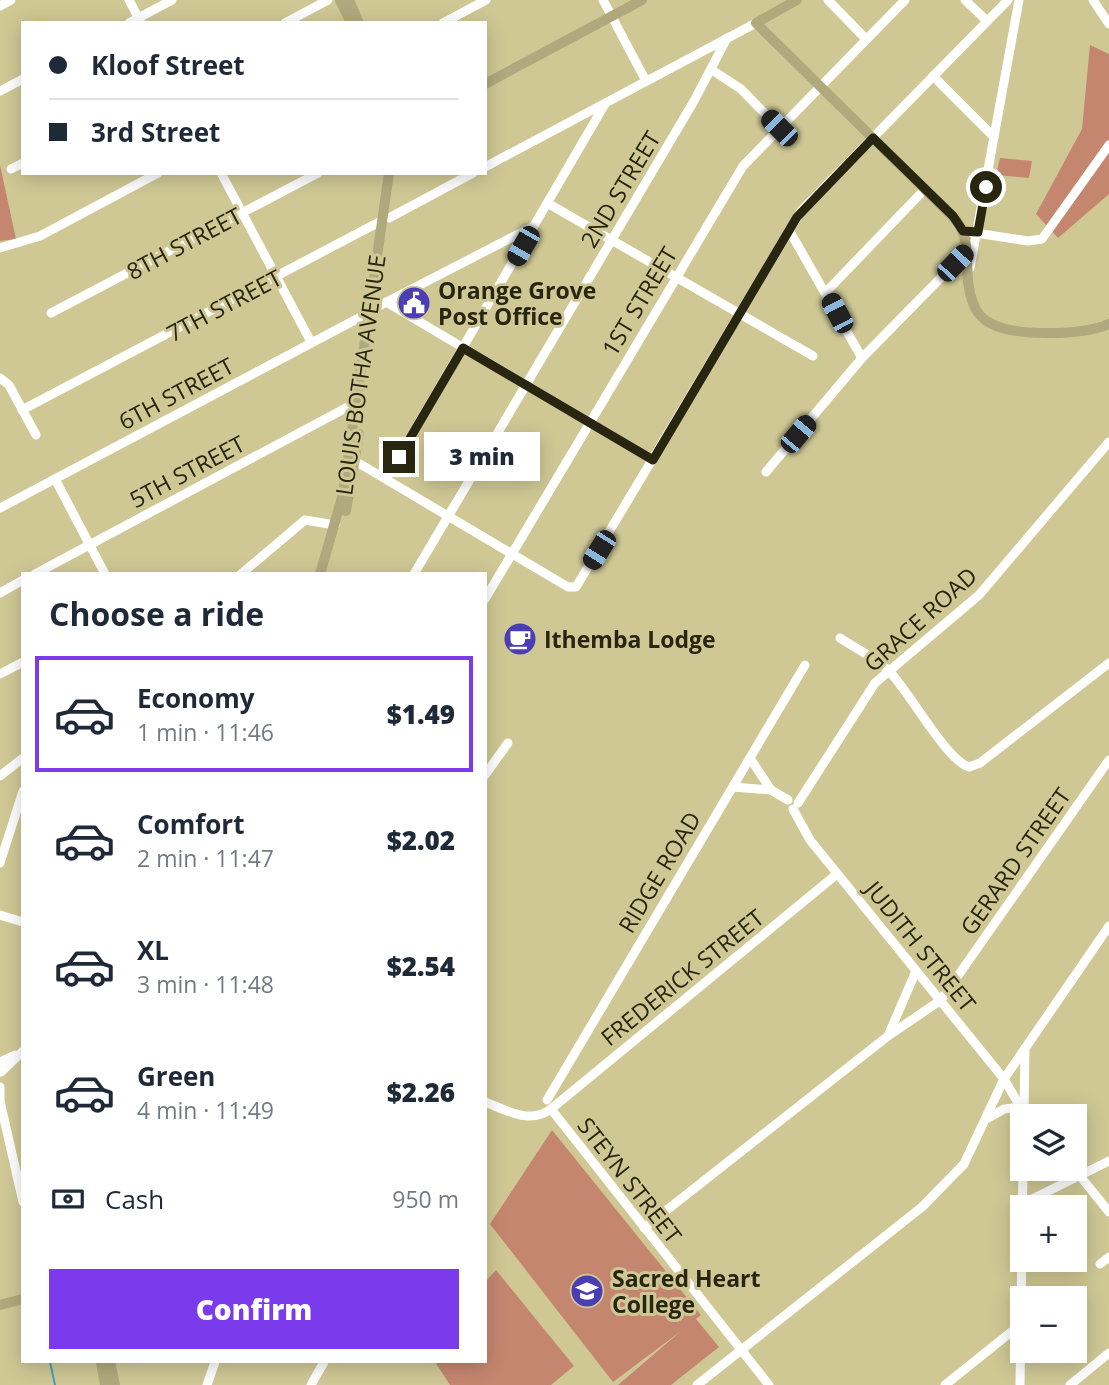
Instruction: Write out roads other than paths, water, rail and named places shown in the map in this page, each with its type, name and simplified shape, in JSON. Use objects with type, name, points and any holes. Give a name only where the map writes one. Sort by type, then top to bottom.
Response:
[{"type":"main road","points":[[340,0],[350,21]]},
{"type":"main road","points":[[349,0],[358,21]]},
{"type":"main road","points":[[487,83],[642,0]]},
{"type":"main road","points":[[797,0],[756,23],[925,189],[963,231],[969,249],[970,296],[982,317],[995,326],[1078,334],[1109,324]]},
{"type":"main road","name":"LOUIS BOTHA AVENUE","points":[[328,572],[349,498],[355,461],[378,307],[389,175]]},
{"type":"main road","name":"LOUIS BOTHA AVENUE","points":[[386,219],[395,175]]},
{"type":"main road","name":"LOUIS BOTHA AVENUE","points":[[321,572],[335,525],[357,401],[378,307]]},
{"type":"main road","points":[[0,1306],[21,1300]]},
{"type":"main road","points":[[101,1363],[105,1385]]},
{"type":"main road","points":[[110,1363],[115,1385]]},
{"type":"street","points":[[0,6],[11,0]]},
{"type":"street","points":[[129,0],[140,20],[172,0]]},
{"type":"street","points":[[289,21],[328,0]]},
{"type":"street","points":[[447,21],[486,0]]},
{"type":"street","points":[[603,0],[646,81]]},
{"type":"street","points":[[828,0],[866,39]]},
{"type":"street","name":"1ST STREET","points":[[487,596],[743,166],[905,0]]},
{"type":"street","points":[[965,0],[987,21]]},
{"type":"street","points":[[355,461],[513,552],[568,587],[576,587],[801,212],[1008,0]]},
{"type":"street","points":[[969,273],[1019,0]]},
{"type":"street","points":[[1093,0],[1109,24]]},
{"type":"street","points":[[487,166],[756,23]]},
{"type":"street","name":"2ND STREET","points":[[415,572],[712,70],[727,38]]},
{"type":"street","points":[[712,70],[741,89],[779,128]]},
{"type":"street","points":[[933,76],[995,137]]},
{"type":"street","points":[[0,91],[21,80]]},
{"type":"street","points":[[386,479],[605,104]]},
{"type":"street","points":[[963,231],[1028,241],[1044,238],[1109,145]]},
{"type":"street","points":[[11,169],[21,164]]},
{"type":"street","points":[[0,248],[24,242],[154,175]]},
{"type":"street","points":[[222,175],[312,342]]},
{"type":"street","name":"8TH STREET","points":[[51,313],[314,175]]},
{"type":"street","name":"7TH STREET","points":[[22,410],[469,175]]},
{"type":"street","points":[[826,292],[925,189]]},
{"type":"street","points":[[549,204],[739,316],[813,356]]},
{"type":"street","name":"6TH STREET","points":[[0,508],[535,226]]},
{"type":"street","points":[[789,230],[862,358]]},
{"type":"street","points":[[766,472],[862,358],[969,249]]},
{"type":"street","points":[[378,307],[463,348],[653,460]]},
{"type":"street","points":[[0,378],[9,385],[36,435]]},
{"type":"street","name":"5TH STREET","points":[[39,572],[357,401]]},
{"type":"street","name":"GRACE ROAD","points":[[796,806],[871,688],[888,670],[979,594],[1109,442]]},
{"type":"street","points":[[55,479],[104,572]]},
{"type":"street","points":[[244,572],[305,520],[335,525]]},
{"type":"street","points":[[0,593],[21,581]]},
{"type":"street","points":[[840,638],[888,670],[958,761],[972,767],[1109,663]]},
{"type":"street","points":[[0,674],[21,663]]},
{"type":"street","name":"RIDGE ROAD","points":[[547,1100],[805,665]]},
{"type":"street","points":[[487,772],[508,743]]},
{"type":"street","points":[[750,758],[771,789]]},
{"type":"street","points":[[0,776],[21,760]]},
{"type":"street","name":"GERARD STREET","points":[[644,1228],[888,1036],[941,1000],[1109,760]]},
{"type":"street","points":[[733,788],[771,789]]},
{"type":"street","name":"JUDITH STREET","points":[[771,789],[788,800],[788,807],[796,806],[808,837],[1004,1079],[1018,1104]]},
{"type":"street","points":[[0,863],[21,797]]},
{"type":"street","name":"FREDERICK STREET","points":[[551,1109],[837,874]]},
{"type":"street","points":[[0,915],[21,921]]},
{"type":"street","points":[[696,1385],[882,1233],[927,1201],[964,1164],[988,1118],[1004,1079],[1109,926]]},
{"type":"street","name":"GERARD STREET","points":[[888,1036],[916,971]]},
{"type":"street","points":[[1023,1104],[1025,1047]]},
{"type":"street","points":[[0,1062],[21,1052]]},
{"type":"street","points":[[0,1081],[0,1072],[21,1052]]},
{"type":"street","points":[[0,1087],[0,1100],[21,1193]]},
{"type":"street","name":"STEYN STREET","points":[[487,1103],[520,1115],[537,1116],[551,1109],[769,1385]]},
{"type":"street","points":[[988,1118],[1007,1107],[1010,1108]]},
{"type":"street","points":[[1087,1172],[1109,1161]]},
{"type":"street","points":[[1041,1195],[1070,1181]]},
{"type":"street","points":[[1084,1181],[1109,1212]]},
{"type":"street","points":[[1100,1264],[1109,1257]]},
{"type":"street","points":[[945,1385],[1010,1333]]},
{"type":"street","points":[[1070,1385],[1109,1353]]},
{"type":"street","points":[[208,1385],[215,1363]]},
{"type":"street","points":[[311,1385],[323,1363]]},
{"type":"street","points":[[1020,1363],[1020,1385]]},
{"type":"waterway","points":[[50,1363],[55,1385]]},
{"type":"place","name":"Orange Grove Post Office","points":[[414,303]]},
{"type":"place","name":"Ithemba Lodge","points":[[520,639]]},
{"type":"place","name":"Sacred Heart College","points":[[587,1291]]}]
